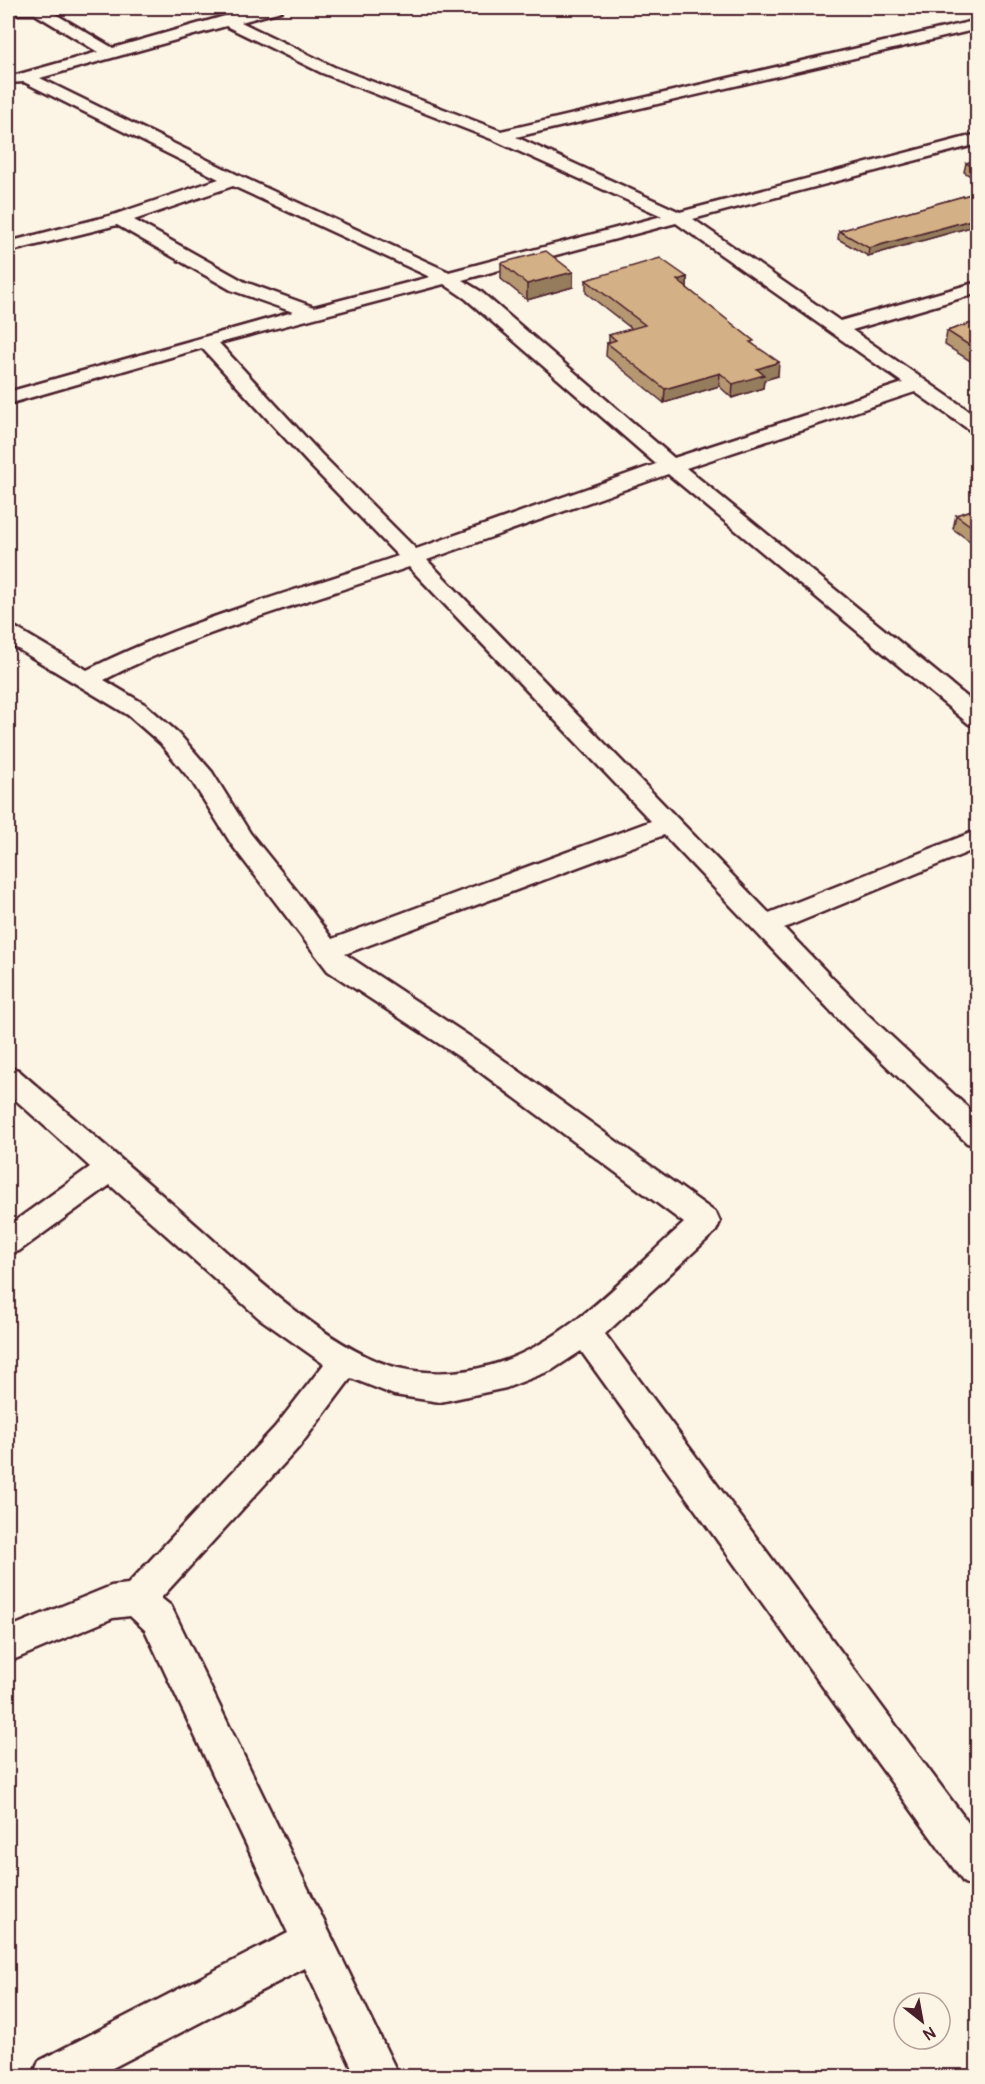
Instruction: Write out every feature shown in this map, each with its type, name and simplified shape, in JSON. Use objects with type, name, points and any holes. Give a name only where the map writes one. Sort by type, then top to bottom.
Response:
[{"type":"street","points":[[16,80],[108,52],[276,8]]},
{"type":"street","points":[[8,10],[37,9],[108,52]]},
{"type":"street","points":[[225,20],[328,70],[500,136],[680,218],[978,427]]},
{"type":"street","points":[[500,136],[978,24]]},
{"type":"street","points":[[947,32],[967,42]]},
{"type":"street","points":[[16,80],[449,279],[485,304],[671,466],[978,719]]},
{"type":"street","points":[[8,398],[206,341],[978,140]]},
{"type":"street","points":[[8,247],[119,219],[234,180]]},
{"type":"street","points":[[119,219],[238,286],[315,314]]},
{"type":"street","points":[[238,286],[266,326]]},
{"type":"street","points":[[837,328],[978,287]]},
{"type":"street","points":[[206,341],[314,458],[412,556],[856,1020],[971,1118]]},
{"type":"street","points":[[86,680],[136,654],[169,641],[314,593],[412,556],[671,466],[917,385]]},
{"type":"street","points":[[8,633],[137,710],[169,738],[203,778],[241,839],[338,963],[474,1053],[705,1222],[585,1332],[540,1360],[494,1378],[440,1388],[394,1381],[345,1361],[270,1309],[8,1077]]},
{"type":"street","points":[[327,951],[669,824]]},
{"type":"street","points":[[765,925],[978,838]]},
{"type":"street","points":[[8,1242],[111,1168]]},
{"type":"street","points":[[585,1332],[978,1869]]},
{"type":"street","points":[[8,1644],[111,1602],[137,1599],[287,1437],[345,1361]]},
{"type":"street","points":[[137,1599],[158,1618],[378,2076]]},
{"type":"street","points":[[54,2076],[313,1942]]},
{"type":"building","points":[[978,160],[978,170],[966,163]]},
{"type":"building","points":[[978,192],[978,218],[869,248],[839,231]]},
{"type":"building","points":[[546,251],[573,272],[527,284],[501,263]]},
{"type":"building","points":[[660,258],[687,277],[677,280],[754,341],[750,342],[779,362],[757,369],[764,375],[733,384],[720,373],[665,389],[607,343],[616,340],[609,335],[645,325],[586,280]]},
{"type":"building","points":[[978,321],[978,351],[947,331]]},
{"type":"building","points":[[978,508],[978,531],[956,515]]}]
